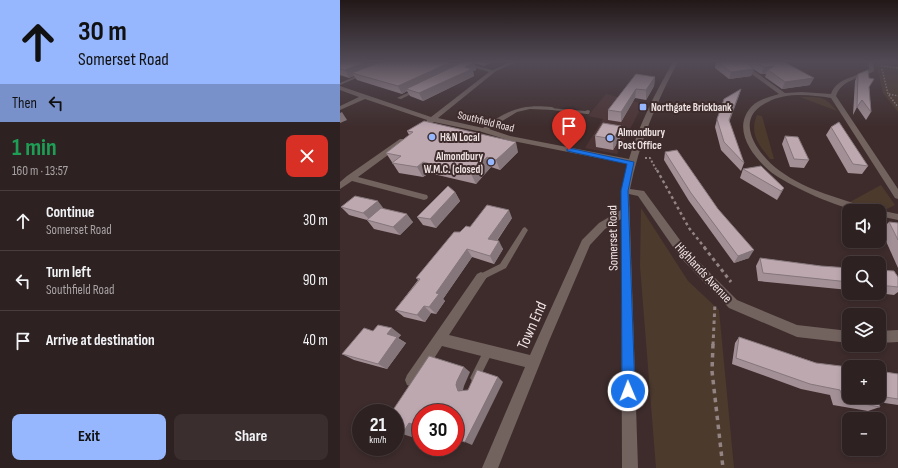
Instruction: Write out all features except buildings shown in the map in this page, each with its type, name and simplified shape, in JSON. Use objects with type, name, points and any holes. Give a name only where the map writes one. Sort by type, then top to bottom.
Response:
[{"type":"street","points":[[420,128],[477,84]]},
{"type":"street","name":"Somerset Road","points":[[630,468],[624,191],[630,162],[664,84]]},
{"type":"street","points":[[769,84],[784,94]]},
{"type":"street","points":[[841,84],[834,91],[833,96],[898,196]]},
{"type":"street","name":"Southfield Road","points":[[340,88],[433,119],[484,130],[508,138],[630,162]]},
{"type":"street","points":[[833,96],[784,94],[769,99],[749,114],[745,126],[748,140],[757,155],[777,172],[800,186],[828,198],[847,204]]},
{"type":"street","points":[[340,108],[364,97]]},
{"type":"street","points":[[484,130],[509,111],[535,107],[552,109]]},
{"type":"street","points":[[340,186],[408,138]]},
{"type":"street","points":[[350,178],[424,197]]},
{"type":"street","name":"Highlands Avenue","points":[[624,191],[641,193],[684,254],[733,304],[797,331],[842,336]]},
{"type":"street","name":"Town End","points":[[490,468],[533,362],[586,242],[602,226],[625,212]]},
{"type":"street","points":[[886,214],[898,217]]},
{"type":"street","points":[[412,380],[481,277]]},
{"type":"street","points":[[886,337],[898,336]]},
{"type":"street","points":[[439,339],[533,362]]},
{"type":"lane","points":[[399,98],[419,88]]},
{"type":"lane","points":[[552,109],[581,113],[587,113],[588,111]]},
{"type":"lane","points":[[481,277],[503,266],[525,230]]},
{"type":"lane","points":[[469,390],[488,351]]},
{"type":"path","points":[[886,84],[888,94],[898,107]]},
{"type":"path","points":[[888,94],[898,96]]},
{"type":"path","points":[[650,158],[690,228],[732,283]]},
{"type":"path","points":[[716,287],[712,371],[723,468]]},
{"type":"shaded area","points":[[881,84],[898,84],[898,112],[883,93]]},
{"type":"shaded area","points":[[606,94],[643,104],[617,154],[585,148],[603,119],[588,116]]},
{"type":"shaded area","points":[[800,97],[821,98],[829,102],[837,111]]},
{"type":"shaded area","points":[[757,115],[762,116],[774,159],[770,159],[756,139],[754,128]]},
{"type":"shaded area","points":[[881,185],[895,205],[886,210],[886,204],[859,204],[850,202]]},
{"type":"shaded area","points":[[641,208],[688,281],[719,310],[734,468],[656,468],[640,266]]},
{"type":"place","name":"Northgate Brickbank","points":[[643,107]]},
{"type":"place","name":"H&N Local","points":[[432,137]]},
{"type":"place","name":"Almondbury Post Office","points":[[610,138]]},
{"type":"place","name":"Almondbury W.M.C. (closed)","points":[[491,162]]},
{"type":"route","points":[[569,150],[630,162],[624,191],[628,391]]}]
